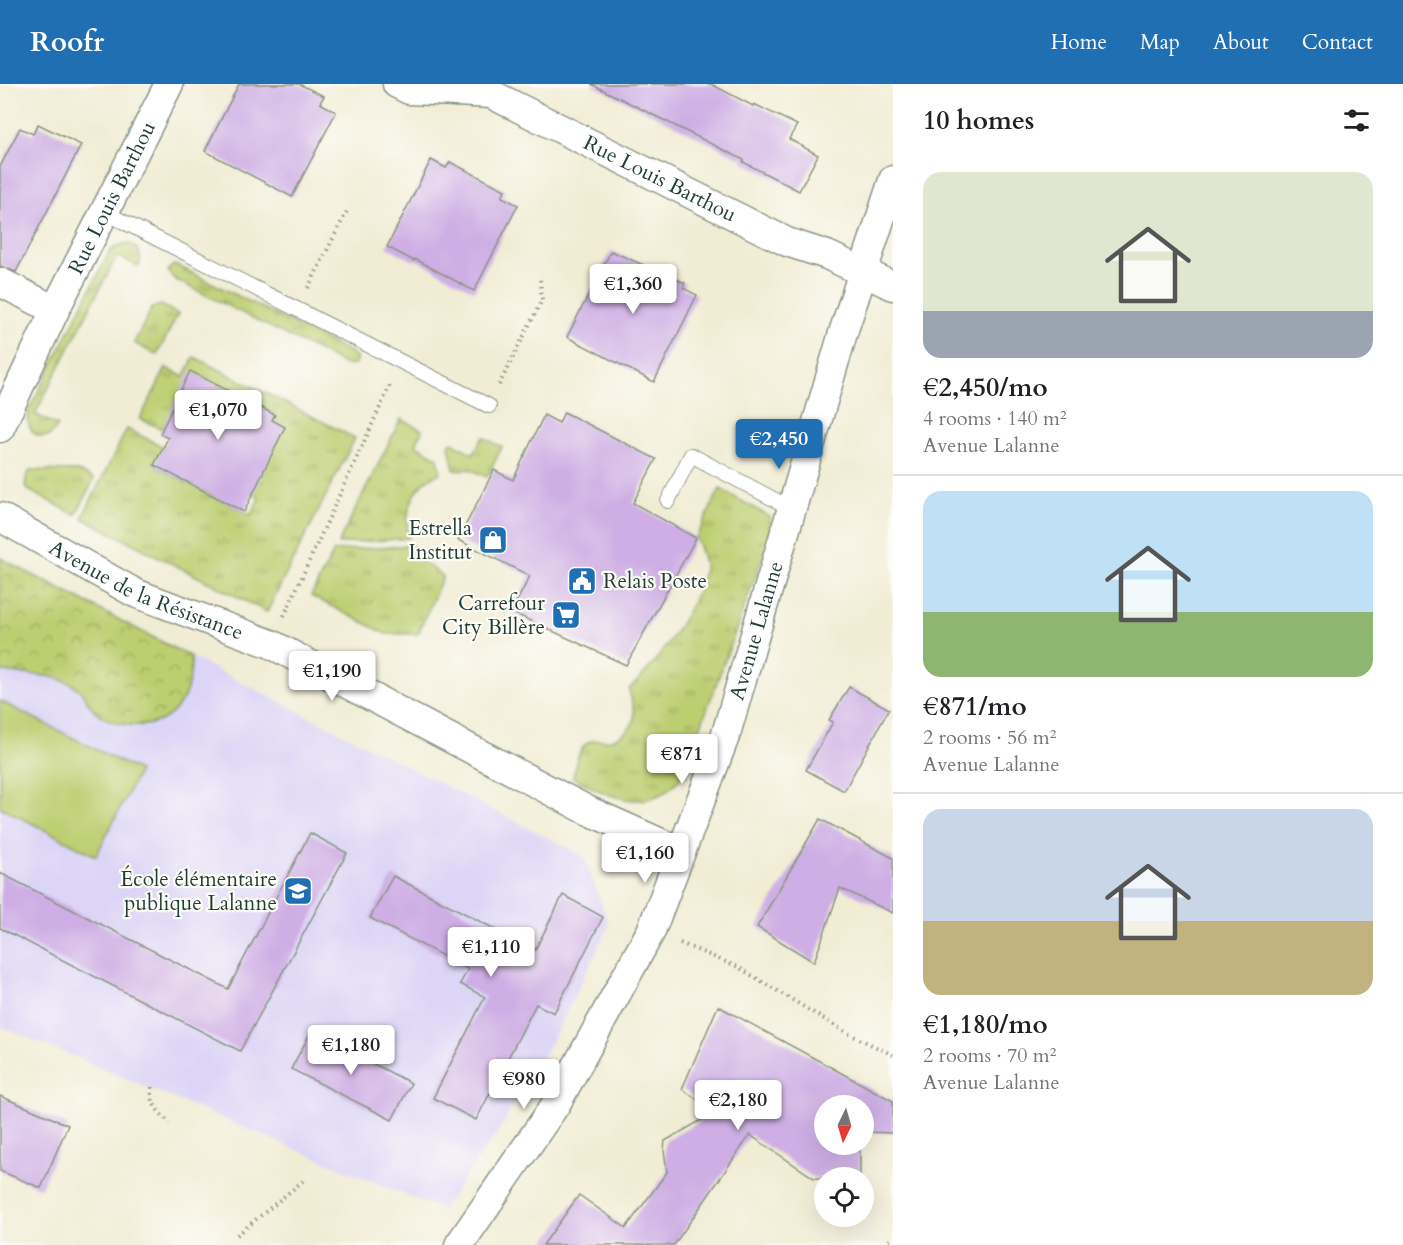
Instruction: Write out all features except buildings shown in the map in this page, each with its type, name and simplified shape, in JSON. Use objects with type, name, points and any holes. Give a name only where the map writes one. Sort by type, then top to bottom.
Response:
[{"type":"street","name":"Rue Louis Barthou","points":[[0,428],[55,310],[169,84]]},
{"type":"street","name":"Rue Louis Barthou","points":[[397,84],[409,90],[458,88],[491,94],[787,242],[826,255],[893,286]]},
{"type":"street","name":"Avenue Lalanne","points":[[459,1245],[556,1104],[651,932],[726,734],[840,344],[893,180]]},
{"type":"street","points":[[0,282],[55,310]]},
{"type":"street","name":"Avenue de la Résistance","points":[[0,517],[135,593],[271,644],[588,810],[681,852]]},
{"type":"lane","points":[[104,212],[489,406]]},
{"type":"lane","points":[[668,501],[691,454],[792,509]]},
{"type":"path","points":[[297,310],[347,211]]},
{"type":"path","points":[[489,406],[542,300],[540,279]]},
{"type":"path","points":[[271,644],[401,362]]},
{"type":"path","points":[[651,932],[738,967],[847,1033],[893,1055]]},
{"type":"path","points":[[152,1087],[151,1098],[159,1112],[171,1123]]},
{"type":"path","points":[[237,1235],[303,1181]]},
{"type":"path","points":[[885,1245],[893,1237]]},
{"type":"shaded area","name":"École élémentaire publique Lalanne","points":[[0,560],[584,856],[609,925],[558,1030],[501,1127],[442,1210],[0,1026]]},
{"type":"green space","points":[[126,243],[134,246],[139,252],[139,267],[117,256],[35,414],[58,426],[49,436],[38,436],[30,427],[28,412],[109,253]]},
{"type":"green space","points":[[173,265],[350,352],[356,357],[356,363],[346,365],[174,279],[168,271]]},
{"type":"green space","points":[[161,305],[178,314],[157,355],[134,343],[152,308]]},
{"type":"green space","points":[[194,357],[355,438],[267,612],[82,518],[127,429],[164,447],[155,466],[251,515],[259,498],[253,494],[275,414],[258,405],[255,412],[234,393],[218,385],[180,427],[167,420],[162,429],[140,419],[166,368],[184,377]]},
{"type":"green space","points":[[401,419],[422,430],[416,445],[438,458],[441,473],[432,477],[417,490],[409,509],[409,538],[338,544]]},
{"type":"green space","points":[[483,437],[502,447],[487,477],[470,469],[454,470],[449,445],[452,442],[473,454]]},
{"type":"green space","points":[[30,470],[78,471],[94,479],[76,515],[25,487]]},
{"type":"green space","points":[[720,489],[770,517],[772,531],[683,775],[670,788],[657,796],[644,800],[630,800],[602,792],[573,778],[578,755],[589,742],[614,739],[632,725],[634,714],[629,689],[663,650],[694,599],[704,569],[703,557],[696,538]]},
{"type":"green space","points":[[412,545],[423,562],[443,576],[418,634],[386,634],[311,596],[334,551]]},
{"type":"green space","points":[[0,558],[191,657],[188,685],[177,708],[158,722],[145,725],[122,724],[96,712],[79,690],[67,682],[49,676],[0,671]]},
{"type":"green space","points":[[0,701],[139,771],[96,856],[0,807]]},
{"type":"place","name":"Estrella Institut","points":[[493,540]]},
{"type":"place","name":"Relais Poste","points":[[582,581]]},
{"type":"place","name":"Carrefour City Billère","points":[[566,615]]},
{"type":"place","name":"École élémentaire publique Lalanne","points":[[298,891]]}]
